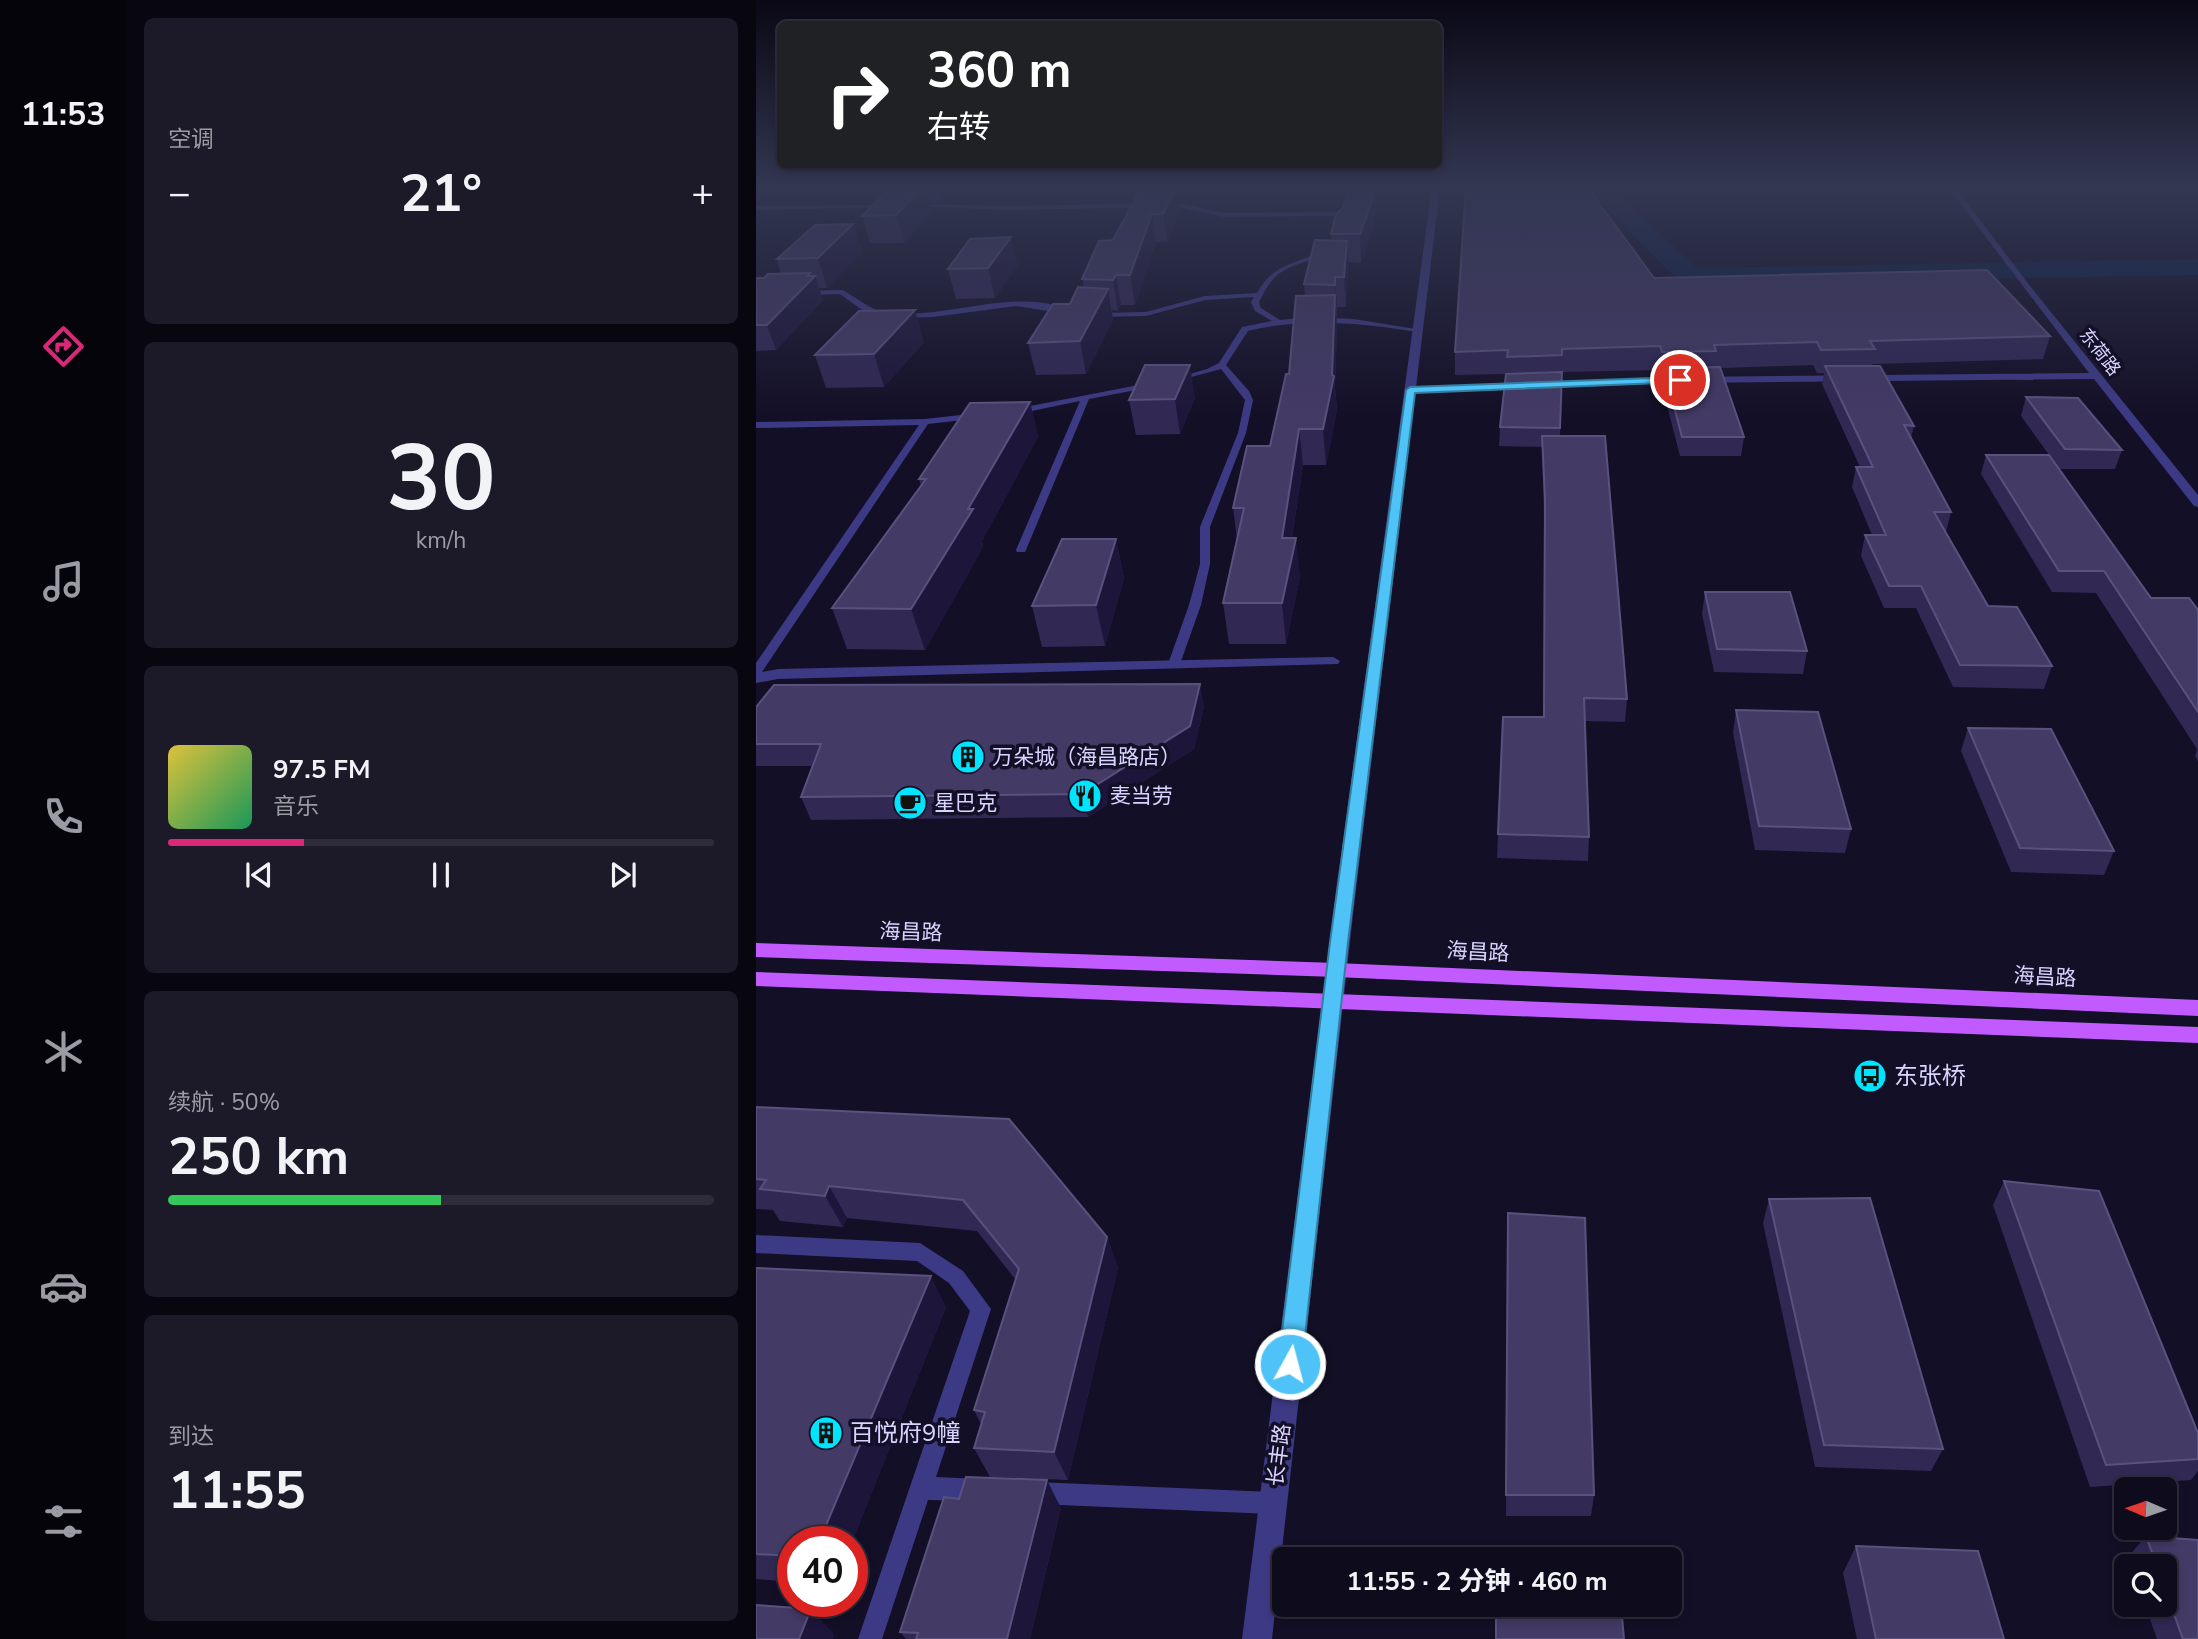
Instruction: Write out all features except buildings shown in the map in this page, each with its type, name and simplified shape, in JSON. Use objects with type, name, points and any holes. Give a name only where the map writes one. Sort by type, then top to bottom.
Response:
[{"type":"main road","name":"海昌路","points":[[756,950],[1336,970],[2198,1008]]},
{"type":"main road","points":[[756,979],[2198,1035]]},
{"type":"street","name":"长丰路","points":[[1257,1639],[1336,970],[1427,263]]},
{"type":"street","name":"东荷路","points":[[2009,263],[2198,503]]},
{"type":"street","points":[[1410,390],[1693,380],[2097,376]]},
{"type":"street","points":[[756,678],[778,674],[1333,660]]},
{"type":"lane","points":[[1276,320],[1258,309],[1255,302],[1275,271],[1295,263]]},
{"type":"lane","points":[[788,293],[842,292],[857,304],[889,315],[939,314],[1000,304],[1042,305],[1075,313]]},
{"type":"lane","points":[[1088,315],[1146,314],[1205,298],[1259,295]]},
{"type":"lane","points":[[1005,413],[1085,400],[1210,371],[1222,365],[1245,329],[1276,320],[1338,319],[1418,330]]},
{"type":"lane","points":[[1174,664],[1195,605],[1205,564],[1205,527],[1242,433],[1249,400],[1222,365]]},
{"type":"lane","points":[[1021,550],[1085,400]]},
{"type":"lane","points":[[756,425],[925,422],[992,414]]},
{"type":"lane","points":[[756,672],[925,422]]},
{"type":"lane","points":[[756,1244],[919,1252],[956,1277],[981,1309],[870,1639]]},
{"type":"lane","points":[[922,1488],[1273,1503]]},
{"type":"waterway","points":[[1677,263],[1690,276],[2198,267]]},
{"type":"place","name":"万朵城（海昌路店）","points":[[968,757]]},
{"type":"place","name":"麦当劳","points":[[1085,796]]},
{"type":"place","name":"星巴克","points":[[910,803]]},
{"type":"place","name":"东张桥","points":[[1870,1076]]},
{"type":"place","name":"百悦府9幢","points":[[826,1433]]},
{"type":"route","points":[[1290,1364],[1339,942],[1410,390],[1680,380]]}]
